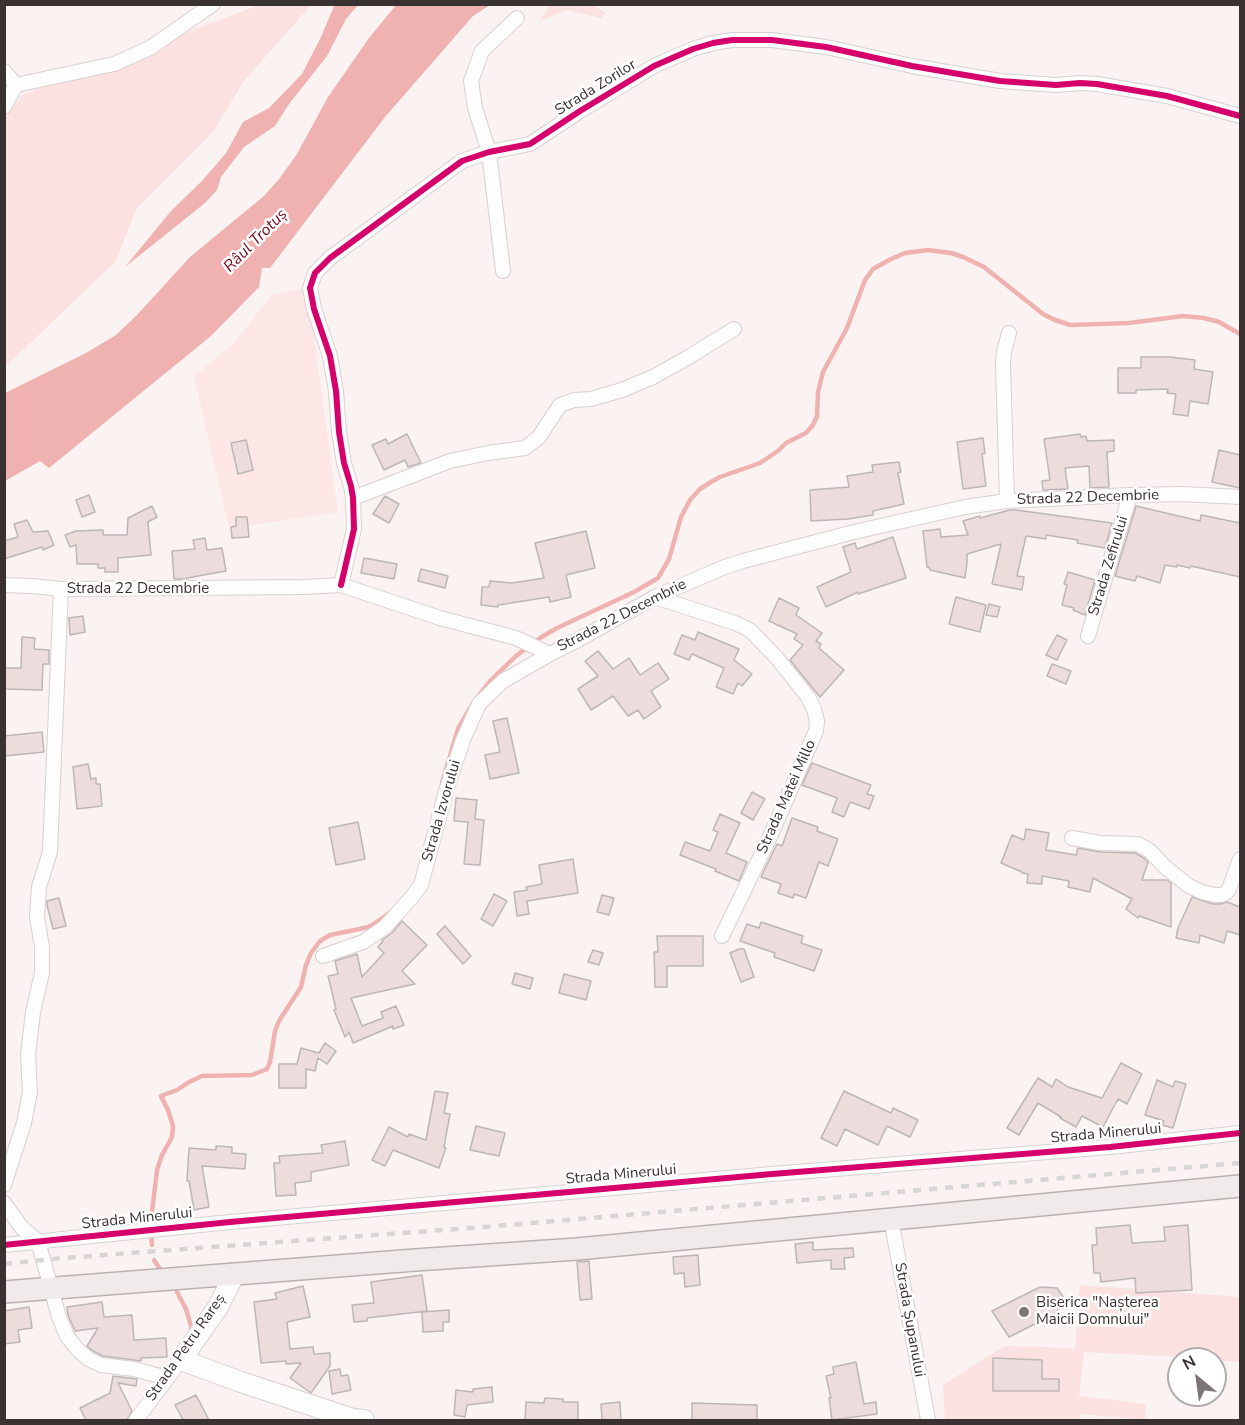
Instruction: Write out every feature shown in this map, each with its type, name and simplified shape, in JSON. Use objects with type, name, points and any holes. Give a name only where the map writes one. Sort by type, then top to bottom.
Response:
[{"type":"main road","points":[[4,1292],[577,1249],[1240,1186]]},
{"type":"street","points":[[4,106],[16,85],[114,64],[150,48],[213,4]]},
{"type":"street","points":[[503,271],[489,152],[475,108],[471,81],[482,51],[517,18]]},
{"type":"street","name":"Strada Zorilor","points":[[341,585],[354,529],[353,498],[344,463],[330,356],[314,309],[310,288],[315,273],[330,258],[462,162],[489,152],[530,144],[654,66],[713,43],[740,39],[772,40],[826,47],[912,66],[1000,81],[1056,85],[1080,83],[1106,85],[1167,96],[1240,116]]},
{"type":"street","points":[[4,71],[16,85]]},
{"type":"street","points":[[353,498],[450,461],[525,448],[539,437],[560,405],[622,390],[653,377],[735,329]]},
{"type":"street","points":[[1007,501],[1003,363],[1009,333]]},
{"type":"street","name":"Strada 22 Decembrie","points":[[4,585],[61,590],[341,585],[440,618],[516,638],[550,654],[655,597],[722,568],[770,553],[939,512],[1007,501],[1182,494],[1240,497]]},
{"type":"street","name":"Strada Zefirului","points":[[1088,636],[1130,495]]},
{"type":"street","points":[[4,1185],[24,1122],[30,1092],[28,1055],[33,1012],[42,973],[42,947],[37,917],[39,887],[50,852],[61,590]]},
{"type":"street","name":"Strada Matei Millo","points":[[655,597],[735,622],[750,630],[776,657],[808,697],[817,721],[816,731],[769,839],[722,936]]},
{"type":"street","name":"Strada Izvorului","points":[[324,956],[363,942],[385,927],[421,885],[446,791],[463,740],[479,704],[503,681],[550,654]]},
{"type":"street","points":[[1072,838],[1100,843],[1138,844],[1150,851],[1165,867],[1189,885],[1202,892],[1221,896],[1229,889],[1240,859]]},
{"type":"street","name":"Strada Minerului","points":[[4,1245],[230,1222],[772,1174],[1099,1148],[1240,1133]]},
{"type":"street","points":[[4,1190],[5,1203],[22,1228],[38,1241],[59,1317],[67,1336],[77,1349],[88,1359],[101,1365],[134,1369],[167,1378]]},
{"type":"street","name":"Strada Șupanului","points":[[891,1219],[928,1420]]},
{"type":"street","name":"Strada Petru Rareș","points":[[136,1420],[218,1308],[234,1275]]},
{"type":"street","points":[[181,1359],[241,1382],[353,1419],[364,1420]]},
{"type":"shaded area","points":[[259,5],[311,5],[244,81],[213,132],[136,209],[116,261],[5,367],[5,118],[22,95]]},
{"type":"shaded area","points":[[550,5],[592,5],[606,13],[601,18],[567,10],[540,21]]},
{"type":"shaded area","points":[[307,287],[338,512],[229,529],[194,376],[233,344],[272,295]]},
{"type":"shaded area","points":[[1080,1285],[1240,1297],[1240,1362],[1227,1361],[1227,1347],[1167,1347],[1167,1356],[1084,1352],[1079,1396],[1146,1404],[1145,1420],[1080,1414],[1079,1420],[945,1420],[943,1385],[1004,1346],[1075,1348]]},
{"type":"water","points":[[335,4],[358,5],[346,19],[327,56],[289,104],[275,126],[244,147],[221,177],[217,190],[205,203],[125,267],[171,211],[202,181],[226,153],[243,122],[269,108],[302,74]]},
{"type":"water","name":"Râul Trotuș","points":[[396,5],[490,5],[473,16],[385,117],[270,268],[262,268],[259,287],[211,336],[49,468],[40,461],[5,481],[5,393],[86,353],[116,335],[190,257],[264,196],[297,154],[328,97],[369,38]]},
{"type":"building","points":[[1141,357],[1195,360],[1194,369],[1213,372],[1208,404],[1190,401],[1188,416],[1173,414],[1176,394],[1167,393],[1168,389],[1118,393],[1118,368],[1141,368]]},
{"type":"building","points":[[407,434],[421,463],[408,467],[405,460],[384,470],[372,445],[386,439],[388,444]]},
{"type":"building","points":[[1080,434],[1081,437],[1086,436],[1087,441],[1114,440],[1114,451],[1107,452],[1109,487],[1090,488],[1089,466],[1065,468],[1068,489],[1043,490],[1042,481],[1050,480],[1044,439]]},
{"type":"building","points":[[983,438],[985,453],[982,454],[986,486],[963,489],[957,442]]},
{"type":"building","points":[[246,440],[253,470],[238,474],[231,443]]},
{"type":"building","points":[[1219,450],[1240,455],[1240,488],[1212,482]]},
{"type":"building","points":[[899,462],[901,472],[898,473],[904,504],[873,511],[873,515],[811,521],[810,490],[849,487],[847,476],[873,472],[872,465]]},
{"type":"building","points":[[89,495],[95,512],[82,517],[76,500]]},
{"type":"building","points":[[385,496],[399,504],[389,523],[373,514]]},
{"type":"building","points":[[152,506],[157,517],[148,522],[151,555],[118,558],[118,572],[105,572],[105,568],[98,568],[98,564],[77,564],[76,545],[70,547],[65,535],[76,531],[103,530],[103,535],[127,535],[128,518]]},
{"type":"building","points":[[1136,506],[1200,521],[1201,515],[1240,523],[1240,577],[1177,565],[1177,567],[1165,565],[1160,583],[1137,576],[1135,581],[1115,576]]},
{"type":"building","points":[[1010,510],[1112,523],[1105,548],[1077,543],[1078,540],[1046,535],[1046,539],[1026,536],[1017,576],[1024,577],[1022,590],[992,584],[1001,544],[967,554],[965,578],[930,570],[927,567],[923,531],[940,529],[941,537],[968,535],[963,521]]},
{"type":"building","points":[[236,517],[247,517],[249,537],[232,538],[231,527],[236,526]]},
{"type":"building","points":[[27,520],[33,532],[48,531],[54,545],[43,550],[42,547],[4,559],[4,541],[18,537],[14,524]]},
{"type":"building","points":[[586,531],[595,568],[566,575],[571,597],[550,602],[549,597],[498,605],[498,607],[481,605],[482,587],[489,587],[490,581],[512,583],[544,578],[535,543]]},
{"type":"building","points":[[893,537],[906,578],[858,594],[858,592],[826,607],[817,587],[851,572],[843,547],[855,543],[857,549]]},
{"type":"building","points":[[205,538],[207,550],[222,548],[226,571],[187,579],[174,579],[172,551],[195,549],[193,540]]},
{"type":"building","points":[[364,558],[397,564],[394,579],[361,573]]},
{"type":"building","points":[[421,569],[448,576],[445,588],[418,581]]},
{"type":"building","points":[[1068,572],[1095,580],[1085,615],[1073,610],[1074,608],[1062,605]]},
{"type":"building","points":[[956,597],[986,605],[980,632],[949,624]]},
{"type":"building","points":[[779,598],[799,608],[796,615],[822,633],[816,641],[821,644],[819,648],[844,670],[820,697],[790,660],[803,645],[794,639],[797,634],[769,621]]},
{"type":"building","points":[[989,604],[1000,607],[997,617],[986,615]]},
{"type":"building","points":[[83,616],[85,632],[70,635],[69,618]]},
{"type":"building","points":[[698,632],[739,649],[734,660],[752,674],[742,686],[738,683],[733,694],[716,687],[724,668],[692,654],[689,660],[674,654],[682,635],[695,640]]},
{"type":"building","points":[[1057,635],[1067,640],[1057,660],[1046,655]]},
{"type":"building","points":[[22,637],[35,638],[34,649],[49,650],[49,664],[43,664],[42,690],[4,689],[4,668],[21,668]]},
{"type":"building","points":[[598,651],[613,669],[629,658],[640,675],[658,663],[669,679],[651,691],[661,707],[644,719],[638,710],[628,716],[613,696],[591,710],[578,689],[598,676],[585,661]]},
{"type":"building","points":[[1052,664],[1071,671],[1066,684],[1047,676]]},
{"type":"building","points":[[507,718],[519,773],[490,779],[485,755],[500,752],[493,721]]},
{"type":"building","points":[[42,732],[44,752],[4,756],[4,736]]},
{"type":"building","points":[[812,763],[871,785],[867,794],[874,796],[869,809],[850,802],[844,817],[832,812],[837,798],[802,785]]},
{"type":"building","points":[[88,764],[91,779],[96,778],[96,784],[100,784],[102,806],[77,809],[73,767]]},
{"type":"building","points":[[752,792],[765,799],[753,820],[741,813]]},
{"type":"building","points":[[456,798],[477,800],[475,819],[484,820],[480,865],[464,864],[468,822],[454,821]]},
{"type":"building","points":[[720,814],[740,823],[726,853],[747,862],[739,881],[680,855],[685,842],[710,851],[718,832],[713,830]]},
{"type":"building","points":[[792,818],[818,827],[817,831],[838,839],[828,866],[819,862],[806,898],[794,894],[793,898],[778,893],[781,884],[761,877],[777,844],[782,846]]},
{"type":"building","points":[[358,822],[365,859],[336,865],[329,828]]},
{"type":"building","points":[[1026,829],[1049,833],[1046,850],[1076,855],[1078,848],[1100,852],[1135,853],[1144,858],[1148,862],[1142,880],[1167,880],[1171,883],[1171,927],[1139,916],[1138,918],[1126,909],[1132,899],[1093,878],[1090,892],[1068,887],[1069,881],[1042,876],[1042,884],[1027,883],[1028,874],[1001,863],[1012,835],[1024,840]]},
{"type":"building","points":[[573,859],[578,893],[527,901],[529,914],[517,916],[514,892],[542,884],[539,865]]},
{"type":"building","points":[[494,894],[507,901],[493,926],[481,919]]},
{"type":"building","points":[[602,895],[614,898],[609,915],[597,912]]},
{"type":"building","points":[[1192,897],[1213,904],[1227,902],[1240,907],[1240,935],[1227,931],[1224,943],[1200,935],[1199,943],[1176,938]]},
{"type":"building","points":[[59,898],[66,926],[53,929],[47,901]]},
{"type":"building","points":[[402,921],[427,945],[402,971],[415,984],[351,998],[362,1026],[383,1018],[381,1012],[396,1006],[404,1025],[393,1029],[393,1026],[353,1043],[349,1032],[345,1037],[334,1010],[336,1009],[328,976],[338,974],[335,961],[357,954],[362,977],[384,953],[378,947],[382,940],[392,933]]},
{"type":"building","points":[[761,922],[803,936],[801,943],[822,950],[814,971],[774,957],[775,953],[740,941],[747,924],[759,928]]},
{"type":"building","points":[[445,926],[471,956],[463,964],[437,934]]},
{"type":"building","points":[[657,936],[703,936],[703,966],[667,966],[667,987],[655,987],[654,952],[658,952]]},
{"type":"building","points":[[744,949],[754,977],[741,982],[730,953]]},
{"type":"building","points":[[593,950],[603,953],[599,965],[588,962]]},
{"type":"building","points":[[515,973],[533,978],[530,989],[512,984]]},
{"type":"building","points":[[564,974],[591,981],[586,1000],[559,993]]},
{"type":"building","points":[[325,1043],[336,1051],[327,1064],[318,1058],[315,1071],[306,1069],[306,1088],[279,1088],[279,1064],[297,1064],[301,1048],[319,1053]]},
{"type":"building","points":[[1121,1063],[1142,1074],[1127,1104],[1118,1099],[1103,1127],[1082,1116],[1076,1127],[1038,1103],[1019,1135],[1007,1128],[1038,1078],[1052,1087],[1056,1079],[1068,1087],[1102,1098]]},
{"type":"building","points":[[1157,1080],[1173,1087],[1175,1081],[1186,1084],[1173,1128],[1162,1125],[1164,1121],[1145,1115]]},
{"type":"building","points":[[435,1091],[448,1093],[444,1113],[450,1114],[444,1147],[446,1148],[439,1168],[393,1150],[385,1166],[372,1160],[389,1127],[408,1137],[409,1134],[426,1140]]},
{"type":"building","points":[[844,1091],[891,1113],[893,1108],[918,1120],[910,1137],[887,1126],[878,1145],[845,1129],[837,1146],[821,1138]]},
{"type":"building","points":[[476,1126],[505,1133],[499,1156],[470,1150]]},
{"type":"building","points":[[345,1141],[349,1165],[311,1172],[311,1181],[295,1183],[296,1195],[276,1196],[274,1163],[280,1163],[279,1156],[323,1153],[321,1145]]},
{"type":"building","points":[[216,1146],[232,1147],[232,1153],[246,1154],[245,1169],[202,1166],[209,1207],[194,1210],[189,1181],[187,1181],[189,1148],[216,1150]]},
{"type":"building","points":[[1130,1225],[1132,1243],[1165,1241],[1164,1227],[1188,1225],[1192,1290],[1136,1293],[1135,1278],[1101,1282],[1100,1273],[1094,1273],[1092,1245],[1097,1245],[1096,1228]]},
{"type":"building","points":[[813,1242],[813,1250],[853,1248],[854,1257],[844,1258],[845,1269],[831,1269],[831,1260],[797,1263],[795,1244]]},
{"type":"building","points":[[698,1255],[700,1285],[685,1287],[684,1273],[674,1274],[673,1257]]},
{"type":"building","points":[[589,1261],[592,1299],[580,1300],[577,1262]]},
{"type":"building","points":[[422,1275],[427,1311],[367,1318],[367,1321],[354,1322],[352,1305],[374,1303],[371,1282]]},
{"type":"building","points":[[303,1286],[310,1317],[287,1322],[290,1349],[313,1347],[314,1354],[330,1353],[330,1366],[311,1393],[290,1378],[301,1363],[286,1364],[286,1361],[261,1363],[254,1302],[277,1299],[275,1293]]},
{"type":"building","name":"Biserica \"Nașterea Maicii Domnului\"","points":[[1040,1287],[1057,1288],[1064,1298],[1055,1314],[1009,1337],[992,1311]]},
{"type":"building","points":[[102,1302],[104,1317],[132,1315],[134,1340],[166,1338],[167,1357],[141,1358],[141,1361],[103,1356],[87,1346],[98,1328],[75,1331],[67,1307]]},
{"type":"building","points":[[29,1307],[32,1328],[18,1330],[20,1342],[4,1344],[4,1311]]},
{"type":"building","points":[[449,1310],[449,1322],[443,1322],[443,1331],[423,1332],[422,1312]]},
{"type":"building","points":[[993,1358],[1042,1360],[1042,1379],[1059,1379],[1059,1391],[993,1391]]},
{"type":"building","points":[[856,1362],[864,1404],[876,1402],[877,1414],[832,1420],[829,1398],[831,1398],[826,1376],[834,1374],[833,1367]]},
{"type":"building","points":[[340,1369],[341,1376],[348,1375],[351,1390],[332,1394],[329,1371]]},
{"type":"building","points":[[113,1376],[137,1379],[136,1386],[118,1383],[132,1411],[127,1420],[86,1420],[80,1408],[110,1393]]},
{"type":"building","points":[[492,1387],[493,1402],[467,1405],[465,1417],[454,1415],[456,1390],[473,1392],[473,1389]]},
{"type":"building","points":[[196,1395],[209,1420],[183,1420],[175,1405]]},
{"type":"building","points":[[545,1398],[563,1399],[563,1402],[578,1402],[578,1420],[525,1420],[526,1402],[544,1403]]},
{"type":"building","points":[[620,1402],[621,1420],[602,1420],[601,1404]]},
{"type":"building","points":[[692,1403],[757,1405],[757,1420],[692,1420]]},
{"type":"waterway","points":[[477,698],[490,681],[516,656],[540,638],[658,578],[669,559],[681,517],[690,500],[700,489],[720,477],[760,463],[786,443],[806,433],[817,416],[818,392],[823,372],[847,328],[865,280],[873,269],[889,260],[905,253],[928,250],[963,257],[984,267],[1043,314],[1070,325],[1129,323],[1183,316],[1219,322],[1240,334]]},
{"type":"waterway","points":[[442,783],[458,729],[472,705]]},
{"type":"waterway","points":[[151,1220],[157,1170],[172,1137],[173,1126],[161,1096],[202,1076],[252,1075],[267,1069],[279,1021],[301,987],[306,965],[320,941],[330,935],[369,927],[392,911]]},
{"type":"waterway","points":[[151,1234],[152,1245]]},
{"type":"waterway","points":[[154,1260],[160,1269]]},
{"type":"waterway","points":[[177,1292],[186,1309],[191,1334]]},
{"type":"railway","points":[[4,1264],[484,1227],[1240,1163]]},
{"type":"cycle path","points":[[341,585],[354,529],[353,498],[344,463],[330,356],[314,309],[310,288],[315,273],[330,258],[462,161],[489,152],[530,144],[654,66],[693,49],[732,40],[772,40],[826,47],[912,66],[1000,81],[1056,85],[1097,84],[1167,96],[1240,116]]},
{"type":"cycle path","points":[[4,1245],[230,1222],[772,1174],[1110,1147],[1240,1133]]},
{"type":"place","name":"Biserica \"Nașterea Maicii Domnului\"","points":[[1024,1312]]}]
